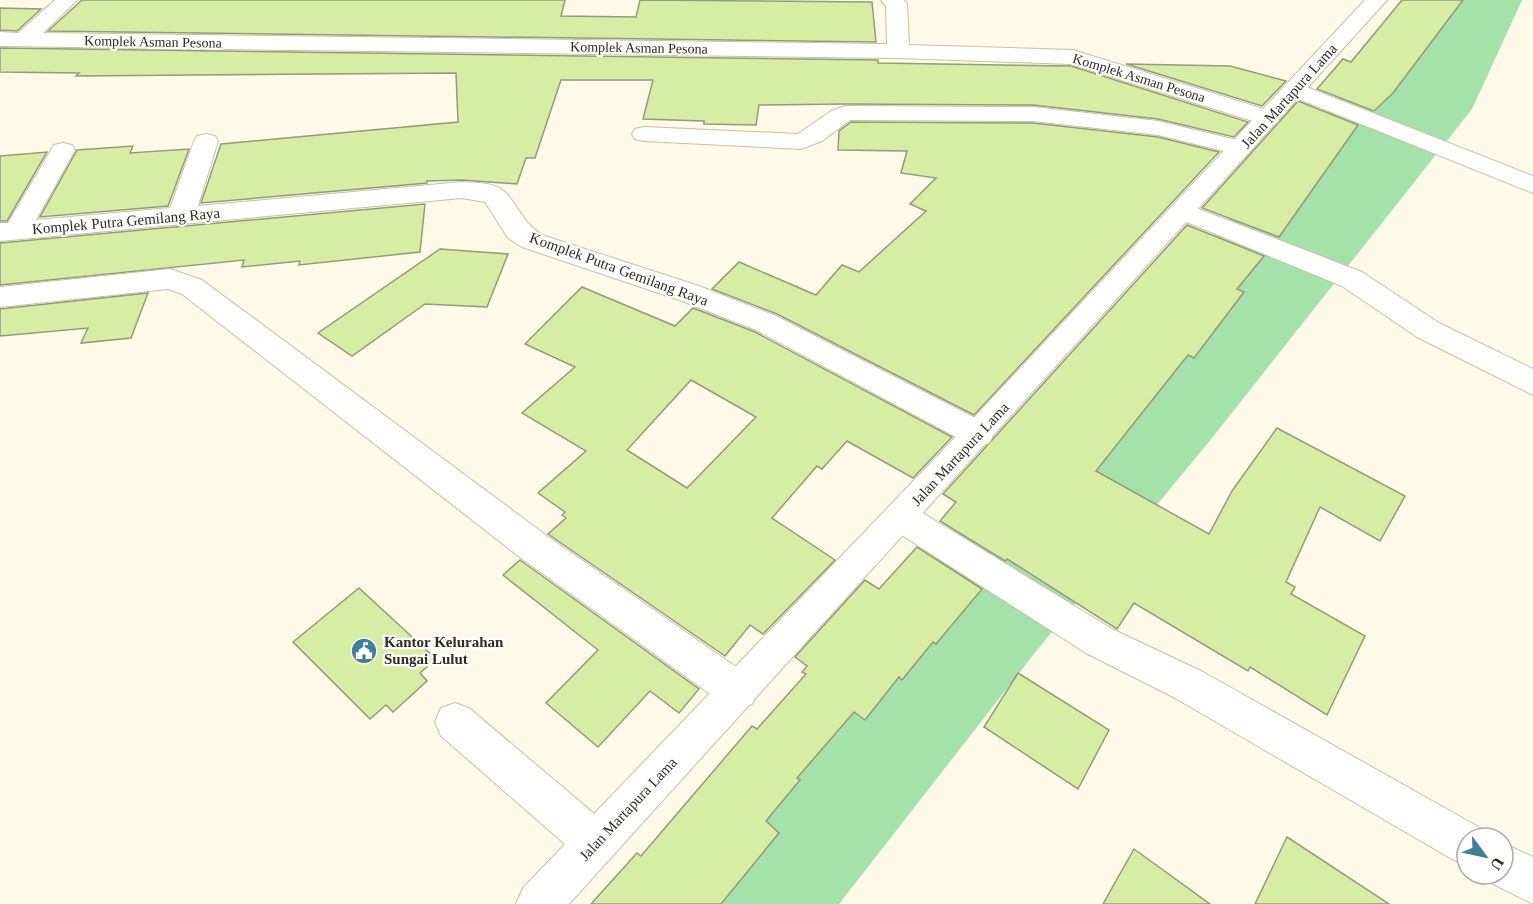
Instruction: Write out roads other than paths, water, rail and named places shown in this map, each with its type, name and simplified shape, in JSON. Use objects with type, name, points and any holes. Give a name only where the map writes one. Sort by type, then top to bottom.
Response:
[{"type":"street","points":[[24,39],[67,0]]},
{"type":"street","points":[[891,0],[896,4],[898,51]]},
{"type":"street","name":"Jalan Martapura Lama","points":[[539,904],[738,690],[916,525],[978,434],[1193,214],[1240,148],[1290,103],[1377,0]]},
{"type":"street","name":"Komplek Asman Pesona","points":[[0,39],[898,51],[1073,57],[1159,68],[1290,103],[1453,151],[1533,185]]},
{"type":"street","points":[[644,134],[801,142],[818,135],[834,118],[845,113],[970,112],[1033,114],[1129,123],[1240,148]]},
{"type":"street","points":[[181,216],[207,141]]},
{"type":"street","points":[[9,231],[63,150]]},
{"type":"street","name":"Komplek Putra Gemilang Raya","points":[[9,231],[462,190],[485,192],[499,201],[518,232],[532,242],[689,293],[766,323],[978,434]]},
{"type":"street","points":[[1193,214],[1352,279],[1428,330],[1533,383]]},
{"type":"street","points":[[0,297],[170,279],[192,287],[534,547],[738,690]]},
{"type":"street","points":[[916,525],[1099,641],[1189,685],[1455,837]]},
{"type":"street","points":[[455,722],[596,843]]},
{"type":"street","points":[[1515,872],[1533,882]]},
{"type":"place","name":"Kantor Kelurahan Sungai Lulut","points":[[364,651]]}]
